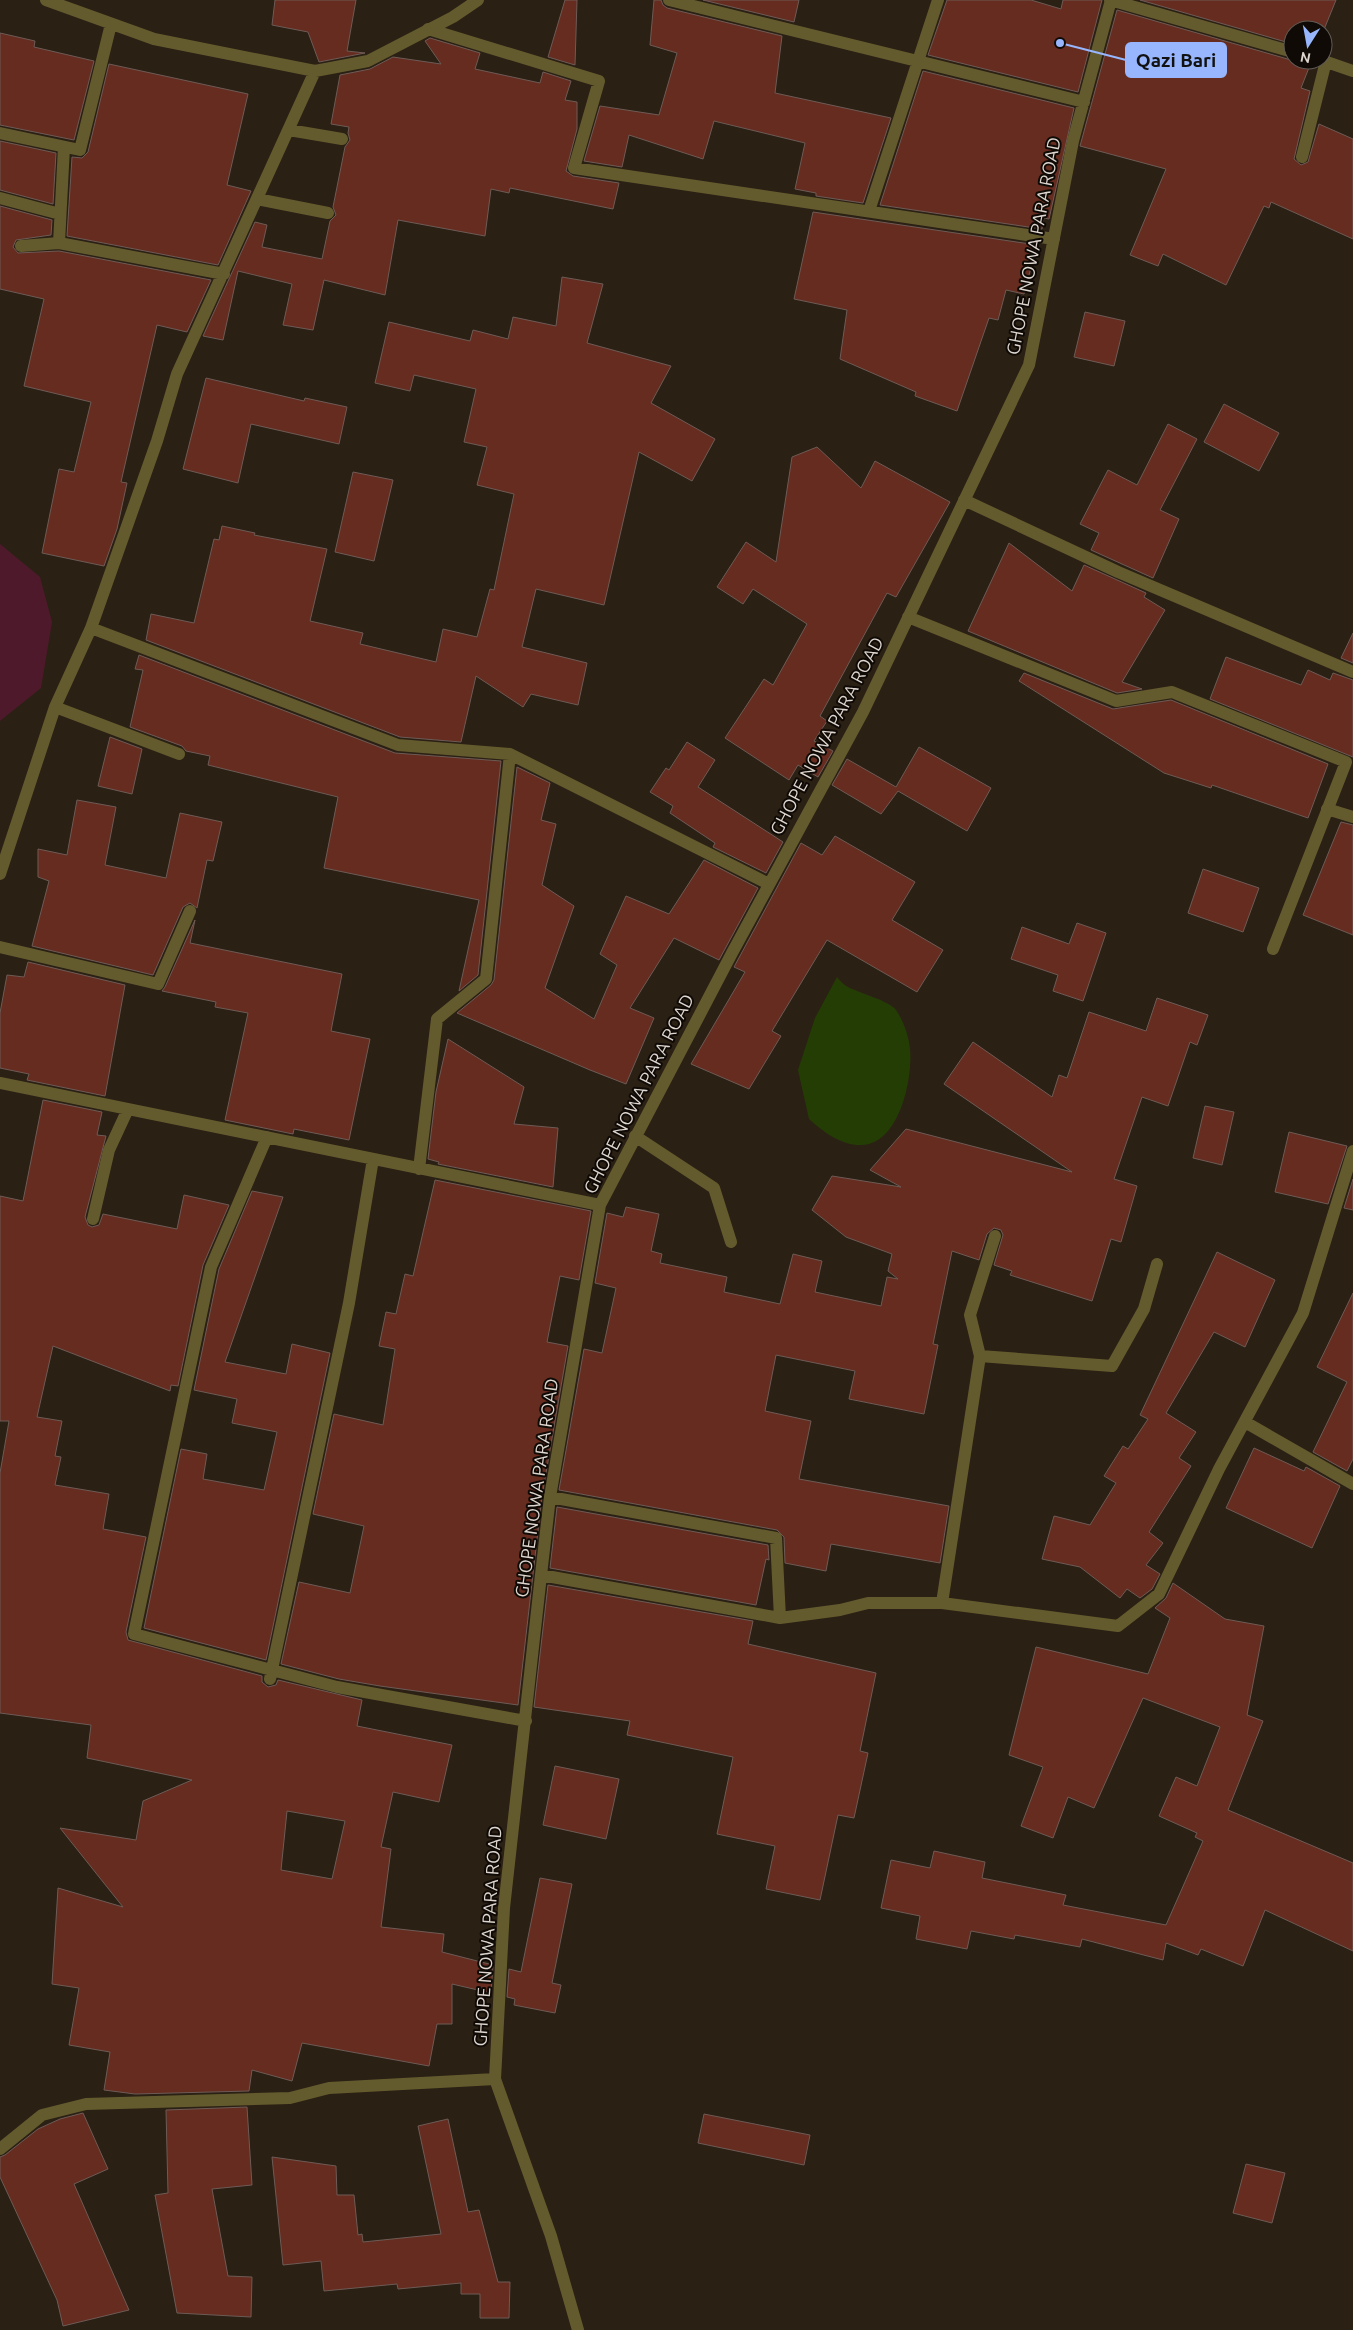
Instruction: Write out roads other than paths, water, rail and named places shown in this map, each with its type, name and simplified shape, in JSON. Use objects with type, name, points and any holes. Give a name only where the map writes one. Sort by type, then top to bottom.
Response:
[{"type":"street","points":[[46,0],[154,39],[315,72],[368,61],[453,17],[478,0]]},
{"type":"street","points":[[669,0],[1084,102]]},
{"type":"street","points":[[869,211],[938,0]]},
{"type":"street","points":[[1111,0],[1283,49]]},
{"type":"street","name":"GHOPE NOWA PARA ROAD","points":[[578,2330],[550,2236],[495,2079],[504,1908],[550,1497],[600,1205],[769,884],[863,712],[1029,365],[1073,140],[1111,0]]},
{"type":"street","points":[[0,133],[80,150],[111,24]]},
{"type":"street","points":[[428,29],[599,81],[574,168],[1054,239]]},
{"type":"street","points":[[1333,64],[1353,71]]},
{"type":"street","points":[[1302,157],[1322,70]]},
{"type":"street","points":[[0,874],[55,707],[90,628],[157,441],[177,374],[315,72]]},
{"type":"street","points":[[289,130],[342,139]]},
{"type":"street","points":[[59,243],[64,147]]},
{"type":"street","points":[[0,198],[60,214]]},
{"type":"street","points":[[257,198],[328,213]]},
{"type":"street","points":[[21,246],[59,243],[224,274]]},
{"type":"street","points":[[964,500],[1118,572],[1353,672]]},
{"type":"street","points":[[908,617],[1116,700],[1172,692],[1346,762],[1273,949]]},
{"type":"street","points":[[90,628],[398,745],[510,754],[769,884]]},
{"type":"street","points":[[55,707],[179,754]]},
{"type":"street","points":[[419,1169],[437,1019],[486,979],[510,754]]},
{"type":"street","points":[[1327,809],[1353,817]]},
{"type":"street","points":[[0,947],[158,984],[190,911]]},
{"type":"street","points":[[0,1083],[600,1205]]},
{"type":"street","points":[[93,1219],[109,1150],[128,1109]]},
{"type":"street","points":[[635,1136],[714,1188],[731,1242]]},
{"type":"street","points":[[267,1137],[211,1267],[134,1634],[337,1687],[526,1721]]},
{"type":"street","points":[[541,1575],[780,1618],[840,1610],[868,1603],[942,1603],[1118,1626],[1159,1594],[1219,1469],[1303,1312],[1353,1151]]},
{"type":"street","points":[[270,1679],[349,1303],[373,1159]]},
{"type":"street","points":[[942,1603],[980,1356],[970,1315],[994,1236]]},
{"type":"street","points":[[980,1356],[1112,1366],[1144,1309],[1157,1264]]},
{"type":"street","points":[[1245,1422],[1353,1484]]},
{"type":"street","points":[[550,1497],[776,1538],[780,1618]]},
{"type":"street","points":[[0,2149],[42,2115],[86,2104],[290,2098],[329,2088],[495,2079]]},
{"type":"place","name":"Qazi Bari","points":[[1060,43]]}]
